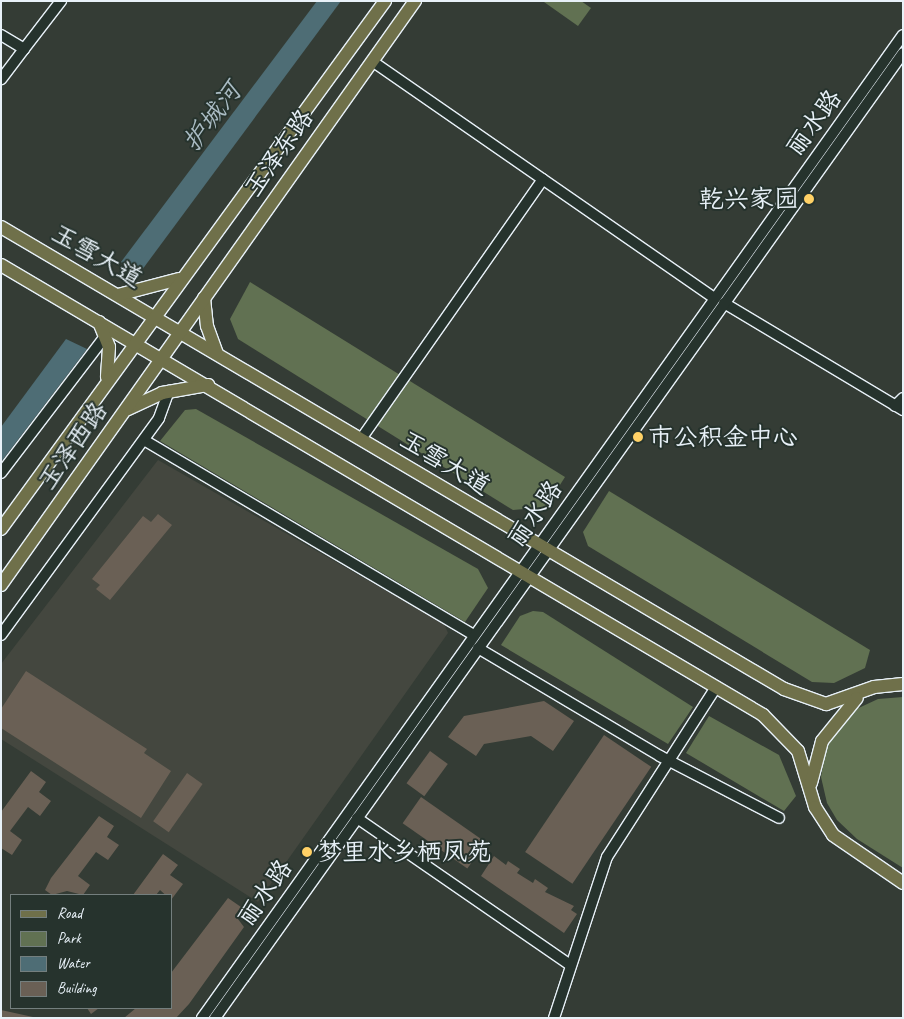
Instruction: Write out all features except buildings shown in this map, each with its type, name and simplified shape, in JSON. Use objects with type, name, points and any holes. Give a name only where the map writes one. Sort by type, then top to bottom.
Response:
[{"type":"main road","name":"玉泽东路","points":[[153,315],[384,1]]},
{"type":"main road","name":"玉泽东路","points":[[180,332],[415,1]]},
{"type":"main road","name":"玉雪大道","points":[[1,227],[810,702],[826,704],[874,687]]},
{"type":"main road","points":[[1,265],[208,385],[763,715],[789,738],[802,759],[820,818],[839,842],[903,883]]},
{"type":"main road","points":[[118,295],[181,278]]},
{"type":"main road","points":[[204,298],[206,326],[218,353]]},
{"type":"main road","name":"玉泽西路","points":[[1,530],[153,315]]},
{"type":"main road","points":[[98,322],[106,336],[110,355],[106,380]]},
{"type":"main road","name":"玉泽西路","points":[[1,585],[180,332]]},
{"type":"main road","points":[[124,412],[169,391],[208,385]]},
{"type":"main road","points":[[811,790],[816,759],[828,730],[853,701],[874,687],[903,684]]},
{"type":"street","points":[[1,79],[61,1]]},
{"type":"street","points":[[1,35],[24,49]]},
{"type":"street","name":"丽水路","points":[[202,1018],[474,635],[544,547],[719,301],[903,35]]},
{"type":"street","name":"丽水路","points":[[719,301],[903,53]]},
{"type":"street","points":[[372,61],[719,301],[899,408],[903,398]]},
{"type":"street","points":[[361,439],[543,179]]},
{"type":"street","points":[[1,473],[106,336]]},
{"type":"street","points":[[1,636],[144,440],[159,418],[169,391]]},
{"type":"street","points":[[144,440],[474,635]]},
{"type":"street","name":"丽水路","points":[[215,1018],[478,648],[525,573]]},
{"type":"street","points":[[478,648],[668,760],[780,818]]},
{"type":"street","points":[[554,1018],[569,964],[607,856],[716,686]]},
{"type":"street","points":[[357,818],[569,964]]},
{"type":"shaded area","points":[[158,460],[444,624],[448,633],[258,902],[1,739],[1,664]]},
{"type":"green space","points":[[581,1],[591,8],[578,26],[544,2]]},
{"type":"green space","points":[[250,282],[565,477],[546,507],[513,510],[238,339],[230,319]]},
{"type":"green space","points":[[196,409],[478,569],[488,588],[465,622],[160,441],[185,410]]},
{"type":"green space","points":[[609,491],[870,650],[865,668],[834,683],[812,682],[588,546],[583,532]]},
{"type":"green space","points":[[533,611],[543,612],[693,707],[668,744],[501,645],[520,616]]},
{"type":"green space","points":[[903,697],[903,868],[857,839],[837,820],[827,803],[821,777],[826,745],[850,712],[878,699]]},
{"type":"green space","points":[[709,716],[779,755],[796,796],[784,811],[686,753]]},
{"type":"water","points":[[317,1],[341,1],[139,274],[121,262]]},
{"type":"water","points":[[66,339],[87,349],[1,462],[1,427]]},
{"type":"place","name":"乾兴家园","points":[[809,199]]},
{"type":"place","name":"市公积金中心","points":[[638,437]]},
{"type":"place","name":"梦里水乡栖凤苑","points":[[307,852]]},
{"type":"water label","name":"护城河","points":[[212,117]]}]
